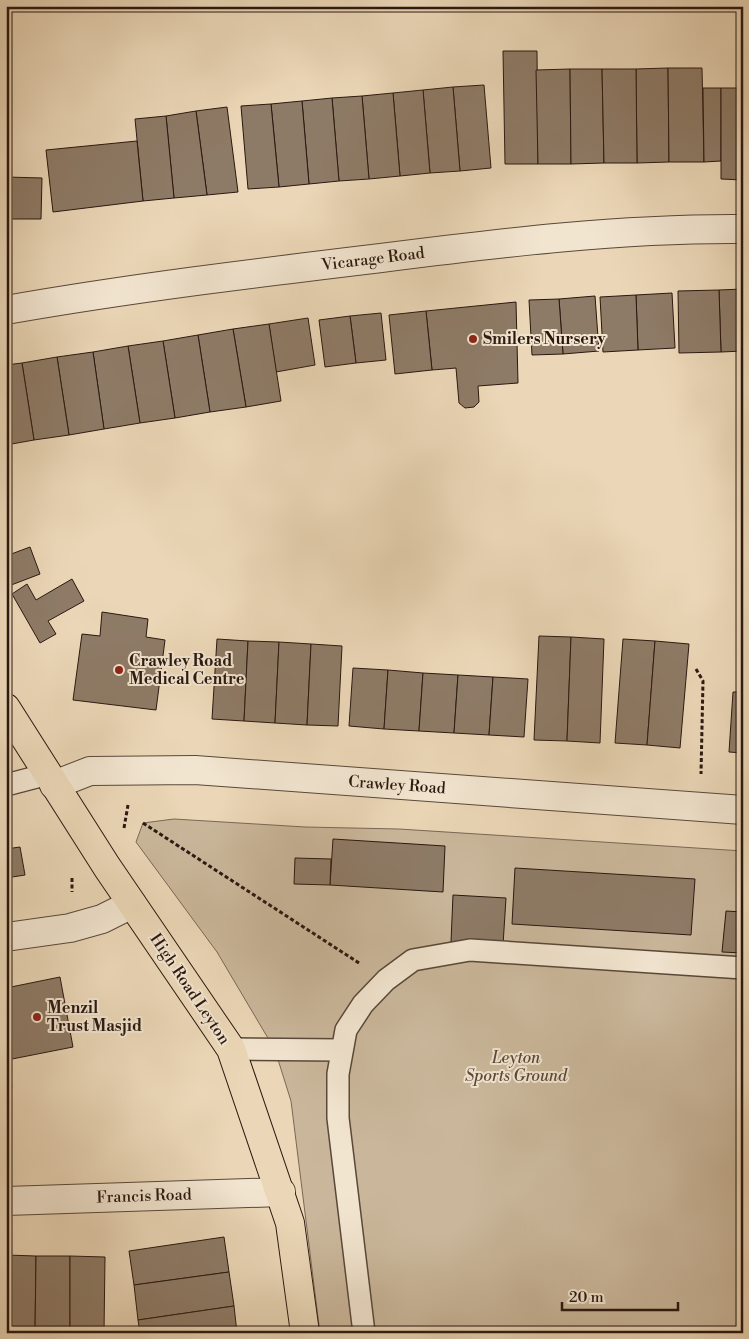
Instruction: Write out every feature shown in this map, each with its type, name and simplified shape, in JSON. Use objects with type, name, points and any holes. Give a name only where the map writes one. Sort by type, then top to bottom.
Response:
[{"type":"main road","name":"High Road Leyton","points":[[6,708],[132,904],[231,1049],[290,1222],[305,1333]]},
{"type":"street","name":"Vicarage Road","points":[[6,310],[113,291],[435,251],[602,235],[743,229]]},
{"type":"street","name":"Crawley Road","points":[[51,779],[90,771],[196,770],[743,810]]},
{"type":"street","points":[[6,937],[70,928],[102,918],[132,904]]},
{"type":"street","name":"Francis Road","points":[[6,1201],[281,1192]]},
{"type":"lane","points":[[6,785],[51,779]]},
{"type":"lane","points":[[364,1333],[338,1118],[340,1050],[346,1030],[363,1004],[386,980],[413,960],[470,950],[743,968]]},
{"type":"lane","points":[[231,1049],[340,1050]]},
{"type":"path","points":[[696,669],[703,682],[700,807]]},
{"type":"path","points":[[122,835],[128,802]]},
{"type":"path","points":[[143,823],[386,980]]},
{"type":"green space","name":"Leyton Sports Ground","points":[[174,819],[305,827],[399,829],[743,851],[743,1333],[320,1333],[291,1101],[275,1050],[217,952],[136,842],[143,823]]},
{"type":"building","points":[[503,51],[537,51],[538,164],[505,164]]},
{"type":"building","points":[[668,68],[669,162],[637,163],[636,69]]},
{"type":"building","points":[[668,68],[702,68],[704,162],[669,162]]},
{"type":"building","points":[[570,69],[571,164],[538,164],[536,70]]},
{"type":"building","points":[[570,69],[602,69],[604,163],[571,164]]},
{"type":"building","points":[[602,69],[636,69],[637,163],[604,163]]},
{"type":"building","points":[[484,85],[491,168],[460,171],[453,87]]},
{"type":"building","points":[[453,87],[460,171],[430,173],[423,90]]},
{"type":"building","points":[[703,88],[721,88],[721,161],[704,162]]},
{"type":"building","points":[[721,88],[743,88],[743,180],[721,179]]},
{"type":"building","points":[[423,90],[430,173],[400,176],[393,93]]},
{"type":"building","points":[[393,93],[400,176],[369,179],[362,96]]},
{"type":"building","points":[[362,96],[369,179],[339,181],[332,98]]},
{"type":"building","points":[[332,98],[339,181],[309,184],[302,101]]},
{"type":"building","points":[[302,101],[309,184],[279,187],[271,104]]},
{"type":"building","points":[[271,104],[279,187],[248,189],[241,106]]},
{"type":"building","points":[[227,107],[238,192],[207,195],[196,111]]},
{"type":"building","points":[[196,111],[207,195],[174,198],[166,116]]},
{"type":"building","points":[[166,116],[174,198],[143,201],[135,119]]},
{"type":"building","points":[[137,141],[143,201],[53,212],[46,150]]},
{"type":"building","points":[[6,177],[42,178],[41,219],[6,219]]},
{"type":"building","points":[[743,289],[743,351],[721,352],[719,290]]},
{"type":"building","points":[[719,290],[721,352],[679,353],[678,291]]},
{"type":"building","points":[[672,293],[675,348],[638,350],[636,295]]},
{"type":"building","points":[[636,295],[638,350],[603,352],[600,297]]},
{"type":"building","points":[[595,296],[599,351],[563,354],[559,299]]},
{"type":"building","points":[[559,299],[563,354],[532,355],[529,300]]},
{"type":"building","name":"Smilers Nursery","points":[[516,302],[518,383],[478,386],[479,402],[474,407],[465,408],[459,403],[456,368],[432,370],[426,311]]},
{"type":"building","points":[[426,311],[432,370],[395,374],[389,315]]},
{"type":"building","points":[[381,313],[386,360],[356,363],[350,316]]},
{"type":"building","points":[[350,316],[356,363],[325,367],[319,320]]},
{"type":"building","points":[[308,318],[315,365],[276,372],[269,324]]},
{"type":"building","points":[[269,324],[281,401],[246,407],[233,329]]},
{"type":"building","points":[[233,329],[246,407],[210,412],[198,335]]},
{"type":"building","points":[[198,335],[210,412],[175,418],[163,341]]},
{"type":"building","points":[[163,341],[175,418],[140,423],[128,346]]},
{"type":"building","points":[[128,346],[140,423],[104,429],[93,352]]},
{"type":"building","points":[[93,352],[104,429],[69,435],[57,357]]},
{"type":"building","points":[[57,357],[69,435],[34,440],[22,363]]},
{"type":"building","points":[[22,363],[34,440],[6,445],[6,365]]},
{"type":"building","points":[[30,547],[40,574],[6,587],[6,556]]},
{"type":"building","points":[[72,579],[84,601],[48,621],[56,634],[40,643],[12,594],[27,584],[36,600]]},
{"type":"building","name":"Crawley Road Medical Centre","points":[[102,612],[148,619],[146,637],[165,640],[156,710],[73,700],[82,634],[100,636]]},
{"type":"building","points":[[539,636],[571,637],[567,741],[534,740]]},
{"type":"building","points":[[571,637],[604,639],[600,743],[567,741]]},
{"type":"building","points":[[217,639],[248,641],[244,721],[212,719]]},
{"type":"building","points":[[623,639],[655,641],[647,745],[615,743]]},
{"type":"building","points":[[248,641],[279,642],[275,723],[244,721]]},
{"type":"building","points":[[655,641],[689,644],[680,748],[647,745]]},
{"type":"building","points":[[279,642],[311,644],[307,725],[275,723]]},
{"type":"building","points":[[311,644],[342,646],[338,726],[307,725]]},
{"type":"building","points":[[353,668],[388,670],[384,729],[349,726]]},
{"type":"building","points":[[388,670],[423,673],[419,731],[384,729]]},
{"type":"building","points":[[423,673],[458,675],[454,733],[419,731]]},
{"type":"building","points":[[458,675],[493,677],[489,735],[454,733]]},
{"type":"building","points":[[493,677],[528,679],[524,737],[489,735]]},
{"type":"building","points":[[733,692],[743,692],[743,753],[729,752]]},
{"type":"building","points":[[333,839],[445,846],[443,892],[330,885]]},
{"type":"building","points":[[20,847],[25,875],[6,878],[6,849]]},
{"type":"building","points":[[295,858],[331,859],[330,885],[294,884]]},
{"type":"building","points":[[515,868],[695,879],[691,935],[512,924]]},
{"type":"building","points":[[453,895],[506,898],[503,945],[451,942]]},
{"type":"building","points":[[726,911],[743,912],[743,953],[722,952]]},
{"type":"building","name":"Menzil Trust Masjid","points":[[60,977],[73,1047],[7,1060],[12,1087],[6,1088],[6,988]]},
{"type":"building","points":[[224,1237],[229,1272],[134,1285],[129,1251]]},
{"type":"building","points":[[6,1255],[36,1256],[35,1333],[6,1333]]},
{"type":"building","points":[[36,1256],[70,1256],[70,1333],[35,1333]]},
{"type":"building","points":[[70,1256],[105,1257],[104,1333],[70,1333]]},
{"type":"building","points":[[229,1272],[234,1306],[138,1320],[134,1285]]},
{"type":"building","points":[[234,1306],[237,1333],[140,1333],[138,1320]]},
{"type":"place","name":"Smilers Nursery","points":[[473,339]]},
{"type":"place","name":"Crawley Road Medical Centre","points":[[119,670]]},
{"type":"place","name":"Menzil Trust Masjid","points":[[37,1017]]}]
